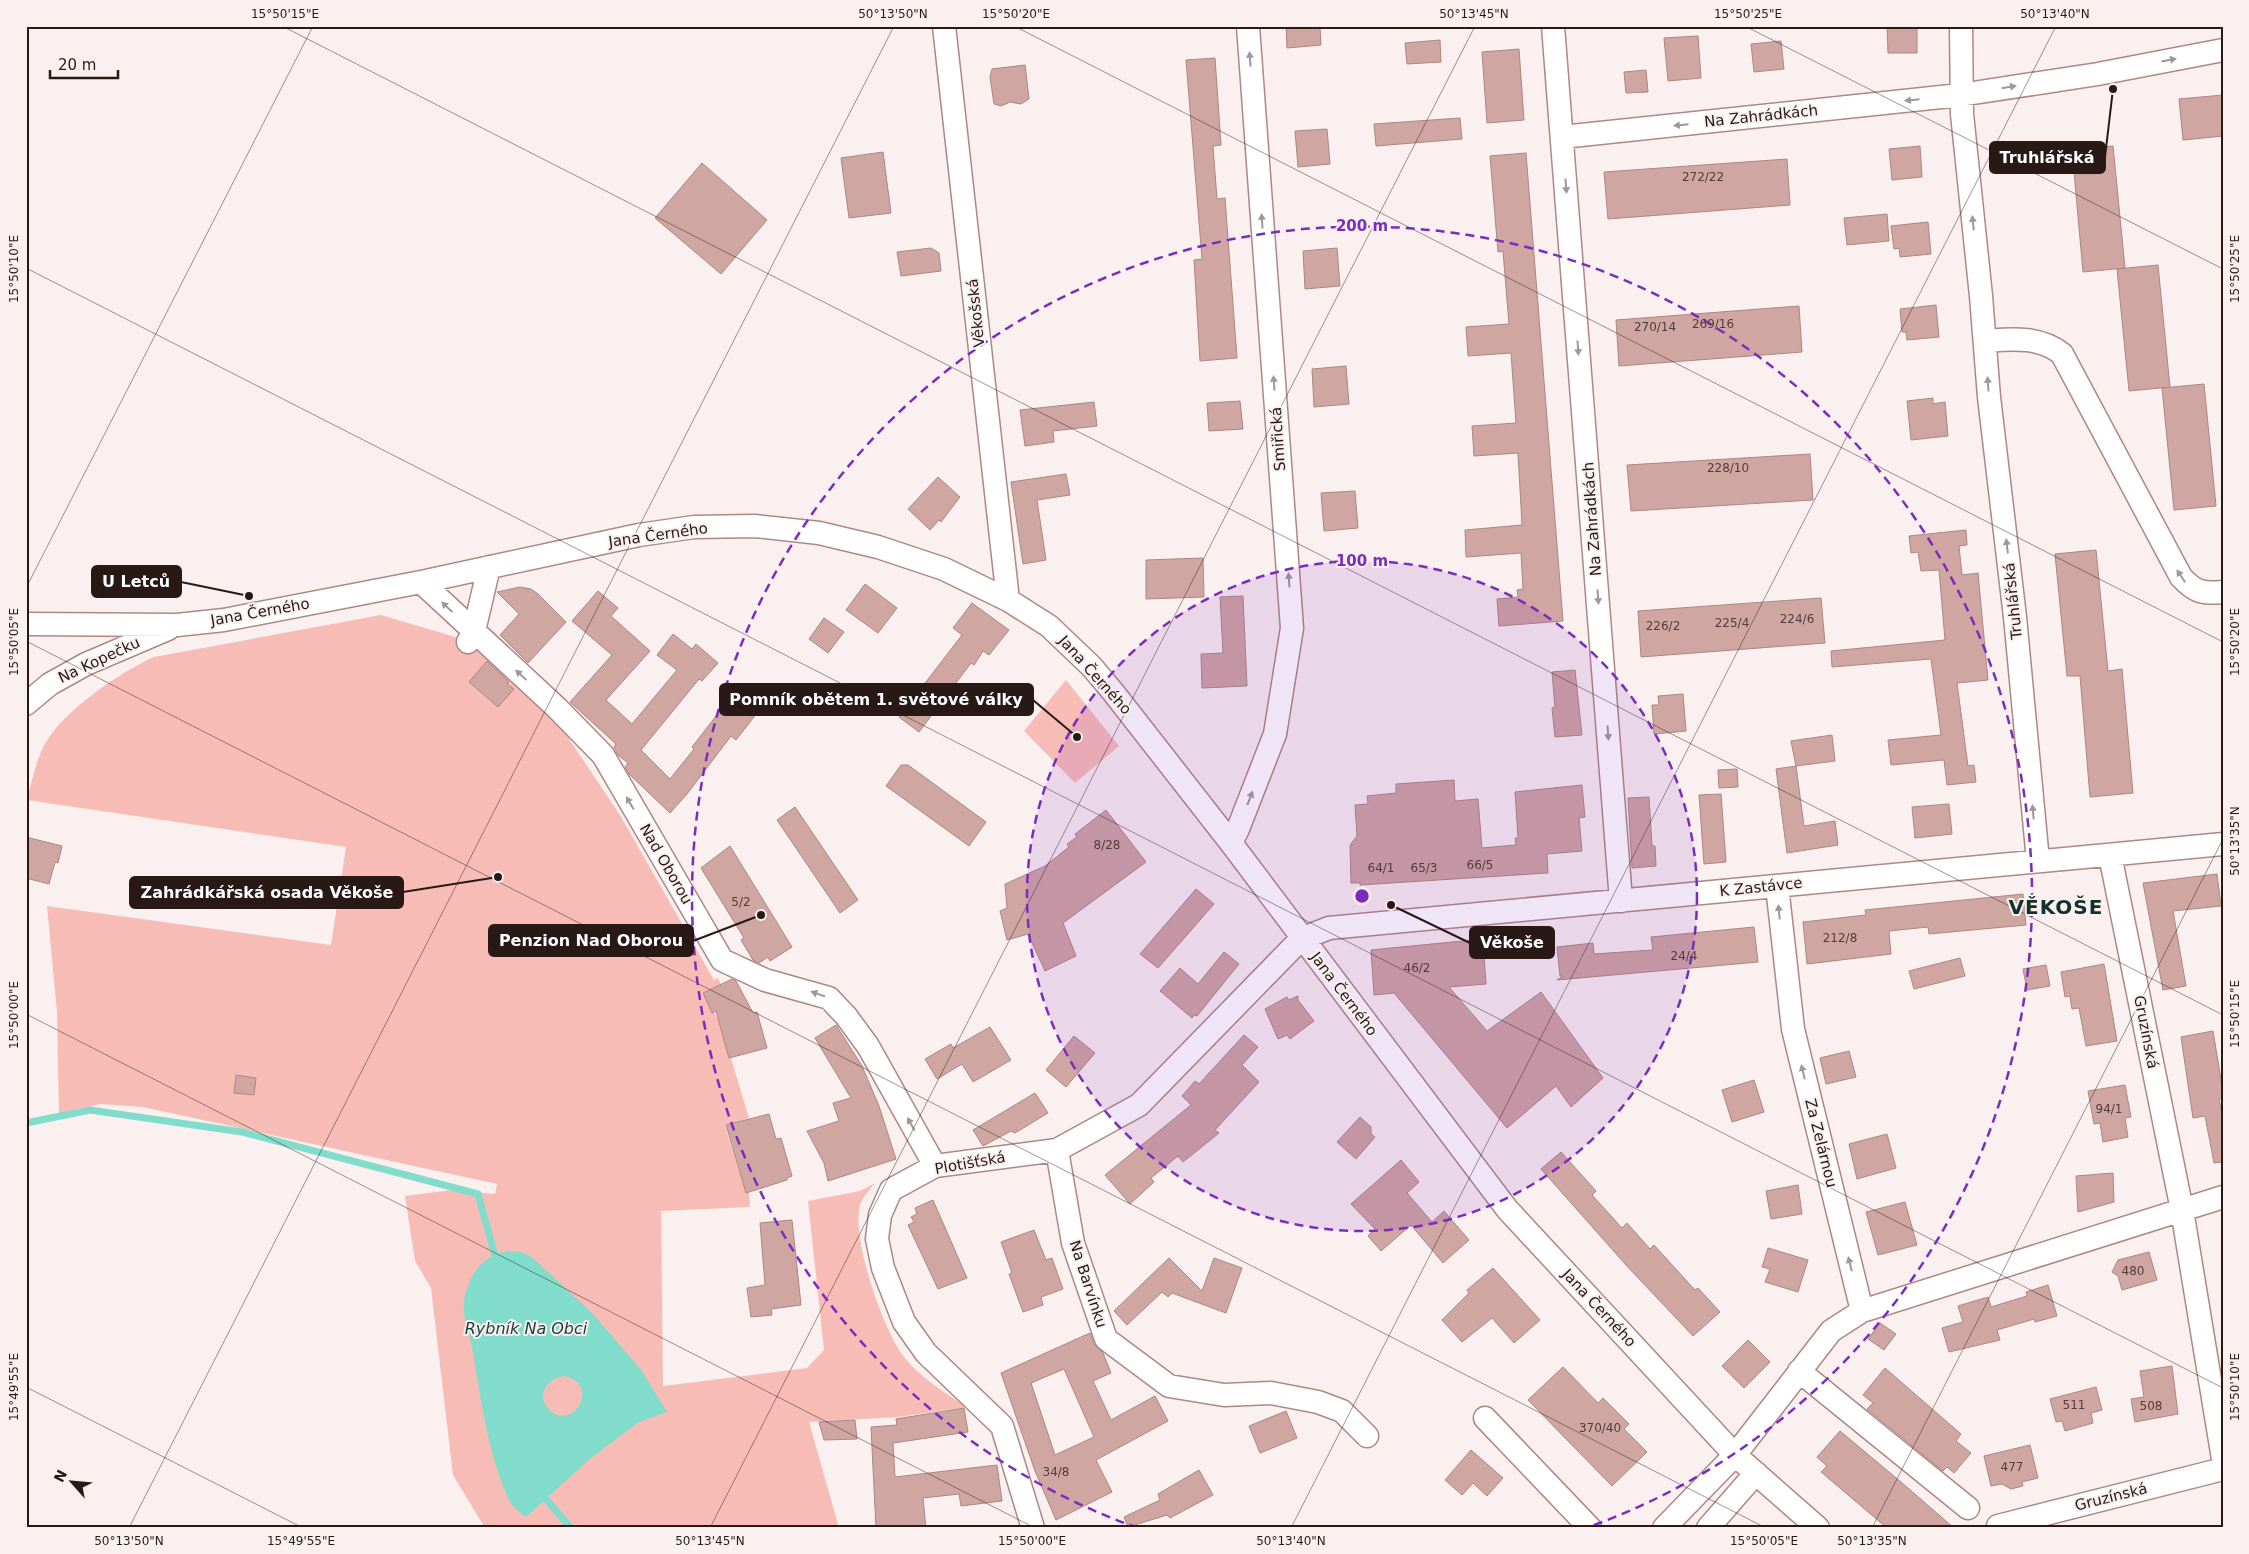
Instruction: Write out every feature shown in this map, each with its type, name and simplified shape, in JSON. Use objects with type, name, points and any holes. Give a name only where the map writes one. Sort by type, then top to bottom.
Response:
[{"type":"street","name":"Věkošská","points":[[944,26],[1008,600]]},
{"type":"street","name":"Smiřická","points":[[1231,843],[1275,734],[1292,628],[1248,26]]},
{"type":"street","name":"Na Zahrádkách","points":[[1553,26],[1621,901]]},
{"type":"street","name":"Truhlářská","points":[[1961,26],[1960,95],[1989,397],[2015,617],[2038,860]]},
{"type":"street","points":[[1960,95],[2098,74],[2223,50]]},
{"type":"street","name":"Na Zahrádkách","points":[[1562,137],[1960,95]]},
{"type":"street","points":[[1985,341],[2027,339],[2053,346],[2062,354],[2181,578],[2193,590],[2209,593],[2223,592]]},
{"type":"street","name":"Jana Černého","points":[[26,625],[177,625],[224,620],[421,582],[639,535],[694,527],[755,526],[819,533],[878,547],[944,569],[1008,600],[1050,626],[1092,667],[1231,843],[1301,939],[1507,1209],[1735,1455],[1818,1528]]},
{"type":"street","points":[[470,638],[489,567]]},
{"type":"street","name":"Nad Oborou","points":[[421,582],[470,638],[557,708],[602,755],[722,960],[765,980],[829,998],[846,1016],[868,1046],[935,1166]]},
{"type":"street","name":"Na Kopečku","points":[[26,704],[50,684],[86,664],[177,625]]},
{"type":"street","name":"K Zastávce","points":[[1301,939],[1329,928],[2223,844]]},
{"type":"street","name":"Gruzínská","points":[[2110,854],[2182,1210],[2223,1459]]},
{"type":"street","name":"Za Zelárnou","points":[[1777,886],[1793,1029],[1862,1311]]},
{"type":"street","name":"Plotišťská","points":[[1033,1528],[1002,1426],[926,1353],[904,1322],[883,1268],[877,1239],[880,1215],[891,1190],[935,1166],[1057,1150],[1139,1105],[1301,939]]},
{"type":"street","name":"Na Barvínku","points":[[1057,1150],[1073,1243],[1106,1339],[1169,1386],[1224,1396],[1271,1393],[1318,1402],[1342,1411],[1367,1436]]},
{"type":"street","points":[[1664,1528],[1735,1455],[1831,1331],[1862,1311],[2223,1197]]},
{"type":"street","points":[[1799,1371],[1968,1508]]},
{"type":"street","points":[[1485,1418],[1590,1528]]},
{"type":"street","name":"Gruzínská","points":[[1998,1526],[2223,1469]]},
{"type":"street","points":[[1708,1528],[1756,1473]]},
{"type":"shaded area","points":[[381,615],[462,639],[491,659],[565,733],[620,815],[714,980],[718,978],[721,985],[702,993],[720,1022],[749,1118],[725,1126],[744,1187],[749,1193],[750,1207],[661,1211],[663,1386],[807,1368],[824,1350],[808,1201],[860,1191],[875,1183],[861,1202],[858,1220],[864,1260],[878,1306],[896,1344],[910,1365],[966,1407],[899,1417],[809,1422],[839,1528],[578,1528],[576,1524],[572,1528],[485,1528],[453,1475],[431,1288],[415,1261],[405,1196],[452,1190],[495,1194],[497,1184],[143,1107],[100,1104],[59,1113],[57,1012],[47,906],[331,945],[346,847],[27,800],[37,763],[46,742],[66,717],[94,693],[125,672],[154,657]]},
{"type":"shaded area","points":[[1066,680],[1119,746],[1075,783],[1024,731]]},
{"type":"water","name":"Rybník Na Obci","points":[[507,1251],[521,1252],[532,1257],[593,1314],[642,1371],[667,1412],[639,1422],[591,1458],[526,1517],[510,1501],[501,1482],[490,1445],[464,1310],[465,1296],[475,1272],[484,1261]],"holes":[[[564,1376],[576,1381],[581,1389],[582,1397],[579,1406],[573,1412],[565,1416],[556,1414],[547,1407],[543,1397],[549,1383]]]},
{"type":"building","points":[[1286,26],[1320,26],[1321,45],[1287,48]]},
{"type":"building","points":[[1887,26],[1917,26],[1917,53],[1888,53]]},
{"type":"building","points":[[1698,36],[1701,78],[1668,81],[1664,38]]},
{"type":"building","points":[[1440,40],[1441,62],[1407,64],[1405,43]]},
{"type":"building","points":[[1781,41],[1784,69],[1754,72],[1751,44]]},
{"type":"building","points":[[1519,49],[1524,120],[1487,123],[1482,52]]},
{"type":"building","points":[[1215,58],[1221,145],[1213,146],[1217,199],[1225,198],[1237,358],[1200,361],[1194,260],[1202,259],[1186,60]]},
{"type":"building","points":[[1025,65],[1029,99],[1021,104],[1010,102],[1001,106],[994,104],[990,77],[992,69]]},
{"type":"building","points":[[1646,70],[1648,92],[1626,93],[1624,72]]},
{"type":"building","points":[[2223,95],[2223,136],[2183,140],[2179,99]]},
{"type":"building","points":[[1460,118],[1462,139],[1376,146],[1374,124]]},
{"type":"building","points":[[1327,129],[1330,164],[1298,167],[1295,131]]},
{"type":"building","points":[[1920,146],[1922,177],[1892,180],[1889,149]]},
{"type":"building","points":[[2113,146],[2125,268],[2083,272],[2072,150]]},
{"type":"building","points":[[883,152],[891,213],[849,218],[841,158]]},
{"type":"building","points":[[1526,153],[1563,621],[1499,626],[1497,599],[1518,597],[1517,590],[1523,589],[1521,553],[1466,557],[1465,530],[1522,525],[1518,453],[1474,456],[1472,426],[1516,423],[1511,353],[1468,356],[1466,327],[1509,324],[1503,251],[1498,252],[1490,156]]},
{"type":"building","points":[[1787,159],[1790,205],[1608,219],[1604,172]]},
{"type":"building","points":[[702,163],[767,220],[721,274],[655,218]]},
{"type":"building","points":[[1887,214],[1889,241],[1847,245],[1844,218]]},
{"type":"building","points":[[1928,222],[1931,254],[1900,257],[1899,248],[1894,249],[1891,226]]},
{"type":"building","points":[[931,248],[939,253],[941,271],[901,276],[897,252]]},
{"type":"building","points":[[1337,248],[1340,286],[1305,289],[1303,251]]},
{"type":"building","points":[[2158,265],[2170,387],[2129,391],[2117,269]]},
{"type":"building","points":[[1936,305],[1939,337],[1907,340],[1906,332],[1902,332],[1900,309]]},
{"type":"building","points":[[1799,306],[1802,352],[1619,366],[1616,320]]},
{"type":"building","points":[[1346,366],[1349,404],[1314,407],[1312,369]]},
{"type":"building","points":[[2204,384],[2216,506],[2174,510],[2162,388]]},
{"type":"building","points":[[1933,398],[1933,404],[1945,402],[1948,436],[1911,440],[1907,401]]},
{"type":"building","points":[[1240,401],[1243,429],[1209,431],[1207,403]]},
{"type":"building","points":[[1094,402],[1097,426],[1053,431],[1054,442],[1025,446],[1020,410]]},
{"type":"building","points":[[1810,454],[1813,500],[1631,511],[1627,465]]},
{"type":"building","points":[[1066,474],[1070,495],[1037,500],[1046,560],[1023,564],[1011,482]]},
{"type":"building","points":[[938,477],[960,497],[941,522],[939,520],[930,530],[908,509]]},
{"type":"building","points":[[1355,491],[1358,528],[1324,531],[1321,493]]},
{"type":"building","points":[[1966,530],[1967,545],[1959,546],[1962,575],[1978,573],[1988,680],[1957,683],[1968,766],[1974,765],[1976,782],[1947,785],[1944,760],[1891,765],[1888,740],[1941,735],[1931,659],[1832,667],[1831,651],[1945,640],[1939,570],[1921,571],[1918,552],[1911,553],[1909,536]]},
{"type":"building","points":[[2096,550],[2108,671],[2122,669],[2133,793],[2090,797],[2080,676],[2067,676],[2055,554]]},
{"type":"building","points":[[1203,558],[1204,597],[1146,599],[1146,560]]},
{"type":"building","points":[[865,584],[897,608],[878,633],[846,610]]},
{"type":"building","points":[[520,587],[531,589],[538,594],[566,622],[528,663],[500,635],[519,614],[497,592]]},
{"type":"building","points":[[598,591],[618,608],[611,616],[650,651],[606,700],[632,724],[677,670],[657,655],[673,634],[692,649],[696,644],[718,663],[702,681],[699,679],[641,750],[670,779],[694,749],[692,747],[720,711],[722,713],[741,688],[764,704],[736,740],[731,736],[687,794],[670,813],[628,773],[625,767],[628,763],[618,755],[614,747],[616,744],[570,702],[612,655],[572,621]]},
{"type":"building","points":[[1243,596],[1247,686],[1202,688],[1201,654],[1223,653],[1220,597]]},
{"type":"building","points":[[1821,598],[1825,643],[1641,657],[1638,611]]},
{"type":"building","points":[[972,603],[1009,630],[989,655],[983,651],[974,665],[971,663],[919,732],[899,717],[962,635],[953,628]]},
{"type":"building","points":[[824,618],[844,632],[828,653],[809,639]]},
{"type":"building","points":[[487,661],[509,682],[507,684],[514,689],[498,707],[469,682]]},
{"type":"building","points":[[1575,670],[1582,735],[1555,737],[1552,708],[1555,707],[1552,672]]},
{"type":"building","points":[[1683,694],[1686,731],[1654,734],[1652,705],[1659,705],[1658,696]]},
{"type":"building","points":[[1832,735],[1835,761],[1796,766],[1791,741]]},
{"type":"building","points":[[901,765],[908,765],[986,822],[969,846],[886,786]]},
{"type":"building","points":[[1796,766],[1804,826],[1835,821],[1838,845],[1787,853],[1776,769]]},
{"type":"building","points":[[1737,769],[1738,787],[1719,788],[1718,770]]},
{"type":"building","points":[[1454,780],[1455,801],[1478,799],[1482,848],[1516,845],[1515,838],[1518,838],[1515,792],[1582,785],[1585,817],[1579,818],[1582,851],[1547,854],[1548,873],[1360,885],[1360,883],[1351,883],[1350,845],[1357,836],[1355,805],[1368,804],[1367,796],[1396,793],[1396,784]]},
{"type":"building","points":[[1721,794],[1726,862],[1704,864],[1699,795]]},
{"type":"building","points":[[1649,797],[1652,846],[1655,846],[1656,866],[1632,868],[1628,798]]},
{"type":"building","points":[[1949,804],[1952,834],[1915,838],[1912,807]]},
{"type":"building","points":[[795,807],[858,900],[840,913],[777,820]]},
{"type":"building","points":[[1106,810],[1146,862],[1063,923],[1076,956],[1045,971],[1028,934],[1007,940],[1000,911],[1007,908],[1005,884],[1045,866],[1069,847],[1067,844],[1077,837],[1075,834]]},
{"type":"building","points":[[26,837],[62,846],[58,863],[55,862],[49,884],[26,878]]},
{"type":"building","points":[[730,846],[792,947],[770,961],[768,957],[759,963],[753,960],[741,940],[744,938],[701,868]]},
{"type":"building","points":[[2217,874],[2221,906],[2173,911],[2186,986],[2163,990],[2143,883]]},
{"type":"building","points":[[1196,889],[1214,904],[1158,968],[1140,954]]},
{"type":"building","points":[[2023,894],[2026,925],[1929,934],[1928,927],[1889,931],[1891,954],[1807,964],[1803,922],[1866,915],[1865,910]]},
{"type":"building","points":[[1754,927],[1758,962],[1557,980],[1563,976],[1560,976],[1557,947],[1593,943],[1594,954],[1653,950],[1651,937]]},
{"type":"building","points":[[1513,936],[1515,953],[1484,956],[1486,984],[1449,987],[1487,1031],[1541,992],[1603,1078],[1571,1107],[1556,1086],[1507,1128],[1394,993],[1374,995],[1371,950]]},
{"type":"building","points":[[1224,952],[1239,964],[1197,1016],[1194,1015],[1192,1018],[1160,991],[1180,968],[1198,984]]},
{"type":"building","points":[[1960,958],[1965,976],[1914,989],[1909,971]]},
{"type":"building","points":[[2104,964],[2117,1041],[2086,1046],[2079,1008],[2072,1009],[2070,996],[2065,997],[2061,972]]},
{"type":"building","points":[[2046,965],[2050,986],[2027,990],[2023,969]]},
{"type":"building","points":[[732,979],[736,981],[753,1013],[757,1012],[767,1048],[729,1058],[716,1011],[712,1013],[703,993]]},
{"type":"building","points":[[1298,996],[1298,1000],[1314,1021],[1290,1039],[1287,1035],[1278,1039],[1265,1009],[1287,997],[1289,1000]]},
{"type":"building","points":[[836,1025],[862,1066],[879,1106],[896,1159],[828,1181],[824,1163],[807,1131],[839,1121],[833,1103],[851,1098],[815,1038]]},
{"type":"building","points":[[990,1027],[1011,1060],[973,1082],[962,1064],[937,1079],[925,1059],[951,1044],[953,1048]]},
{"type":"building","points":[[2213,1031],[2223,1092],[2223,1098],[2219,1099],[2223,1120],[2223,1162],[2214,1163],[2205,1116],[2193,1118],[2181,1037]]},
{"type":"building","points":[[1244,1035],[1258,1047],[1242,1065],[1259,1082],[1215,1130],[1219,1133],[1183,1162],[1178,1156],[1151,1178],[1154,1182],[1130,1204],[1105,1175],[1191,1105],[1182,1096],[1195,1081],[1199,1084]]},
{"type":"building","points":[[1074,1036],[1095,1053],[1066,1087],[1046,1070]]},
{"type":"building","points":[[1849,1051],[1856,1077],[1826,1084],[1820,1058]]},
{"type":"building","points":[[236,1075],[256,1078],[254,1095],[234,1093]]},
{"type":"building","points":[[1754,1080],[1764,1112],[1732,1122],[1722,1090]]},
{"type":"building","points":[[2125,1085],[2131,1117],[2125,1118],[2128,1137],[2103,1142],[2100,1123],[2094,1124],[2088,1091]]},
{"type":"building","points":[[1035,1093],[1048,1113],[1015,1133],[1011,1131],[983,1146],[973,1130]]},
{"type":"building","points":[[769,1114],[776,1139],[781,1138],[792,1176],[787,1178],[787,1180],[746,1193],[726,1125]]},
{"type":"building","points":[[1360,1117],[1371,1127],[1371,1134],[1375,1137],[1356,1159],[1337,1142]]},
{"type":"building","points":[[1887,1134],[1896,1168],[1857,1179],[1849,1144]]},
{"type":"building","points":[[1561,1152],[1596,1191],[1592,1195],[1622,1228],[1627,1223],[1650,1249],[1654,1245],[1695,1290],[1698,1288],[1720,1312],[1693,1336],[1626,1265],[1541,1169]]},
{"type":"building","points":[[1401,1160],[1419,1182],[1407,1193],[1432,1222],[1444,1211],[1469,1240],[1443,1263],[1411,1225],[1381,1251],[1368,1236],[1375,1229],[1351,1204]]},
{"type":"building","points":[[2113,1173],[2114,1202],[2078,1212],[2076,1176]]},
{"type":"building","points":[[1798,1185],[1802,1214],[1771,1219],[1766,1191]]},
{"type":"building","points":[[933,1200],[967,1278],[938,1289],[908,1225],[914,1222],[911,1217],[917,1214],[915,1208]]},
{"type":"building","points":[[1905,1202],[1917,1245],[1878,1255],[1866,1212]]},
{"type":"building","points":[[792,1220],[801,1305],[771,1309],[772,1315],[751,1317],[747,1288],[765,1285],[760,1223]]},
{"type":"building","points":[[1034,1230],[1046,1260],[1052,1258],[1063,1289],[1041,1297],[1043,1305],[1023,1312],[1009,1274],[1012,1273],[1001,1242]]},
{"type":"building","points":[[1768,1248],[1808,1260],[1798,1292],[1765,1282],[1770,1269],[1762,1267]]},
{"type":"building","points":[[2149,1252],[2157,1280],[2122,1290],[2118,1276],[2112,1272],[2118,1260]]},
{"type":"building","points":[[1169,1258],[1202,1291],[1214,1258],[1242,1268],[1226,1313],[1172,1293],[1168,1297],[1162,1292],[1127,1325],[1114,1311]]},
{"type":"building","points":[[1493,1268],[1540,1320],[1514,1343],[1492,1318],[1462,1342],[1442,1320],[1469,1293],[1467,1290]]},
{"type":"building","points":[[2048,1285],[2057,1316],[2035,1322],[2034,1319],[1997,1330],[2000,1340],[1949,1352],[1942,1328],[1963,1322],[1958,1306],[1988,1297],[1991,1307],[2027,1296],[2026,1292]]},
{"type":"building","points":[[1880,1323],[1896,1334],[1884,1350],[1868,1339]]},
{"type":"building","points":[[1090,1333],[1094,1344],[1103,1353],[1111,1373],[1093,1381],[1111,1420],[1155,1396],[1168,1421],[1096,1460],[1112,1492],[1056,1520],[1035,1471],[1001,1373]],"holes":[[[1064,1369],[1094,1437],[1055,1455],[1031,1383]]]},
{"type":"building","points":[[1748,1340],[1770,1362],[1744,1388],[1722,1366]]},
{"type":"building","points":[[2172,1366],[2178,1414],[2135,1422],[2131,1399],[2144,1397],[2140,1371]]},
{"type":"building","points":[[1563,1367],[1598,1403],[1603,1398],[1629,1424],[1624,1429],[1647,1452],[1612,1486],[1528,1400]]},
{"type":"building","points":[[1885,1368],[1961,1434],[1956,1441],[1971,1453],[1954,1473],[1947,1467],[1943,1471],[1867,1409],[1873,1403],[1863,1395]]},
{"type":"building","points":[[2096,1387],[2102,1410],[2091,1413],[2093,1423],[2065,1431],[2062,1421],[2056,1422],[2050,1399]]},
{"type":"building","points":[[964,1408],[968,1432],[893,1443],[895,1477],[997,1465],[1002,1501],[961,1506],[959,1494],[923,1498],[926,1528],[876,1528],[871,1427],[897,1425],[896,1419]]},
{"type":"building","points":[[1286,1411],[1297,1438],[1260,1453],[1249,1426]]},
{"type":"building","points":[[855,1420],[857,1439],[824,1440],[819,1422]]},
{"type":"building","points":[[1840,1431],[1954,1528],[1887,1528],[1821,1472],[1827,1466],[1817,1457]]},
{"type":"building","points":[[2030,1445],[2038,1478],[2022,1482],[2023,1486],[2011,1489],[2002,1484],[1991,1486],[1984,1456]]},
{"type":"building","points":[[1471,1450],[1503,1478],[1487,1496],[1473,1483],[1462,1495],[1445,1480]]},
{"type":"building","points":[[1199,1470],[1213,1495],[1170,1518],[1167,1515],[1128,1527],[1124,1517],[1160,1500],[1158,1494]]},
{"type":"waterway","points":[[26,1123],[90,1110],[242,1132],[478,1194],[497,1263]]},
{"type":"waterway","points":[[544,1490],[545,1498],[571,1528]]},
{"type":"place","name":"Truhlářská","points":[[2113,89]]},
{"type":"place","name":"U Letců","points":[[249,596]]},
{"type":"place","name":"Pomník obětem 1. světové války","points":[[1077,737]]},
{"type":"place","name":"Zahrádkářská osada Věkoše","points":[[498,877]]},
{"type":"place","name":"Věkoše","points":[[1391,905]]},
{"type":"place","name":"Penzion Nad Oborou","points":[[761,915]]},
{"type":"district","name":"VĚKOŠE","points":[[2056,907]]}]
